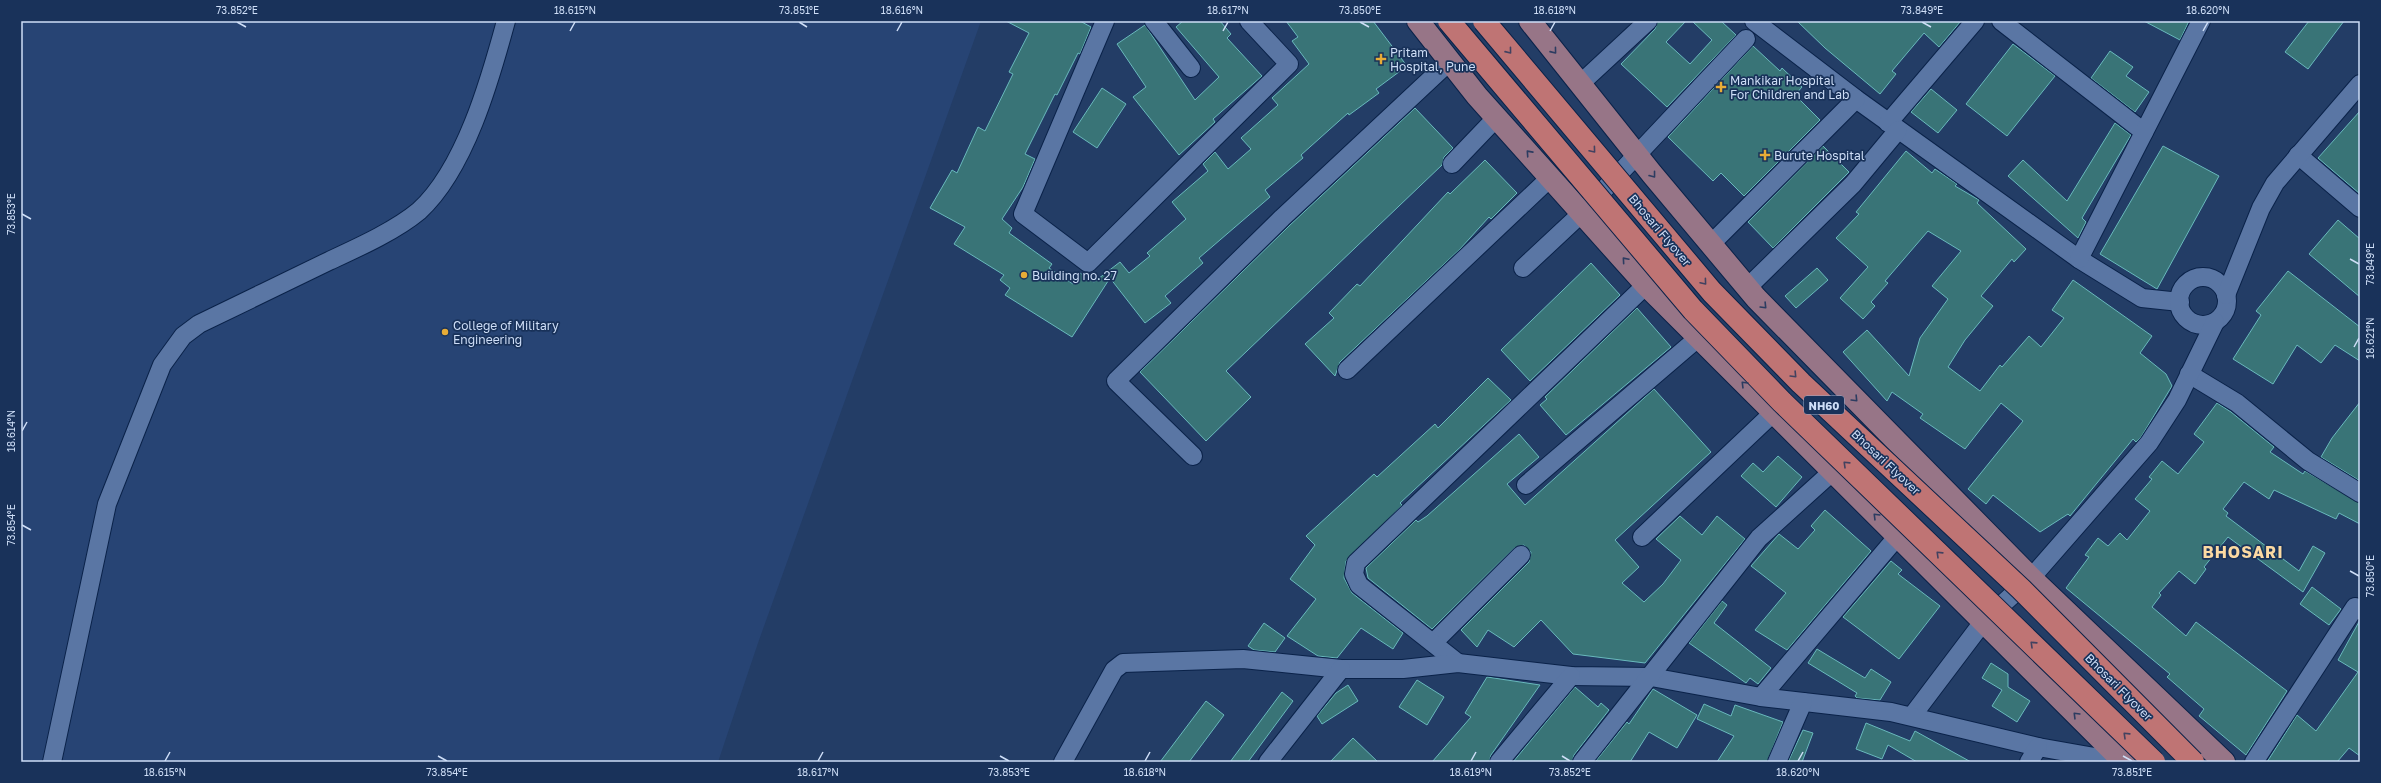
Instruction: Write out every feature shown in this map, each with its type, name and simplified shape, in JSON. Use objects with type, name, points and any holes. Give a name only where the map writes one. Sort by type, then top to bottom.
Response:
[{"type":"highway","name":"NH60","points":[[1449,21],[1692,310],[1782,402],[2154,762]]},
{"type":"highway","name":"Bhosari Flyover","points":[[1484,21],[1712,292],[1801,383],[2021,590],[2193,762]]},
{"type":"main road","points":[[1418,21],[1497,117],[1583,212],[1646,285],[2123,762]]},
{"type":"main road","points":[[1530,21],[1747,288],[2031,578],[2224,762]]},
{"type":"street","points":[[52,762],[107,504],[162,365],[183,336],[199,324],[372,241],[418,211],[445,180],[464,146],[497,53],[506,21]]},
{"type":"street","points":[[1105,21],[1023,214],[1088,263],[1289,64],[1249,21]]},
{"type":"street","points":[[1154,21],[1191,68]]},
{"type":"street","points":[[1580,84],[1648,21]]},
{"type":"street","points":[[1754,21],[1856,100],[2079,259],[2142,298],[2180,302]]},
{"type":"street","points":[[1747,288],[1853,184],[1893,126],[1975,21]]},
{"type":"street","points":[[2001,21],[2144,132]]},
{"type":"street","points":[[2079,259],[2201,21]]},
{"type":"street","points":[[1523,268],[1583,212],[1746,39]]},
{"type":"street","points":[[1193,456],[1116,381],[1282,218],[1450,61]]},
{"type":"street","points":[[1912,716],[1983,622],[2031,578],[2149,443],[2177,400],[2215,322],[2225,311],[2226,295],[2261,208],[2276,184],[2298,155],[2357,94]]},
{"type":"street","points":[[1711,244],[1856,100]]},
{"type":"street","points":[[1452,164],[1497,117]]},
{"type":"street","points":[[2298,155],[2360,208]]},
{"type":"street","points":[[1347,370],[1551,177]]},
{"type":"street","points":[[2215,322],[2208,325],[2192,322],[2185,317],[2180,302],[2180,295],[2187,284],[2200,278],[2214,280],[2219,284],[2226,295]]},
{"type":"street","points":[[1458,663],[1359,585],[1354,574],[1356,563],[1646,285]]},
{"type":"street","points":[[1526,485],[1698,338]]},
{"type":"street","points":[[2189,374],[2231,400],[2308,461],[2360,493]]},
{"type":"street","points":[[1642,537],[1773,413]]},
{"type":"street","points":[[1582,762],[1651,677],[1759,538],[1832,472]]},
{"type":"street","points":[[1761,697],[1897,537]]},
{"type":"street","points":[[1433,643],[1521,555]]},
{"type":"street","points":[[2254,762],[2355,607],[2360,610]]},
{"type":"street","points":[[1063,762],[1114,670],[1123,663],[1243,659],[1341,669],[1403,669],[1458,663],[1572,676],[1651,677],[1761,697],[1891,712],[2038,747],[2123,762]]},
{"type":"street","points":[[1268,762],[1341,669]]},
{"type":"street","points":[[1499,762],[1572,676]]},
{"type":"street","points":[[1777,762],[1803,702]]},
{"type":"street","points":[[2029,762],[2038,747]]},
{"type":"shaded area","name":"College of Military Engineering","points":[[21,21],[981,21],[758,643],[718,762],[21,762]]},
{"type":"building","points":[[1006,21],[1080,21],[1091,27],[1080,54],[1078,53],[1057,95],[1055,94],[1025,154],[1035,159],[1023,187],[1002,219],[1012,228],[1009,233],[1052,264],[1049,268],[1073,284],[1080,273],[1094,282],[1120,262],[1129,273],[1150,256],[1147,253],[1186,219],[1172,202],[1208,171],[1203,164],[1215,152],[1228,169],[1251,149],[1241,138],[1278,105],[1272,98],[1309,64],[1292,41],[1298,37],[1286,21],[1373,21],[1407,66],[1376,89],[1379,93],[1349,115],[1348,113],[1301,155],[1303,158],[1265,190],[1270,197],[1199,258],[1203,263],[1165,296],[1171,303],[1145,323],[1110,278],[1072,337],[1005,295],[1010,288],[1000,280],[1004,275],[954,244],[965,227],[930,208],[952,170],[957,173],[978,127],[985,131],[1013,74],[1009,72],[1029,33]]},
{"type":"building","points":[[1183,21],[1220,21],[1231,34],[1227,38],[1262,76],[1213,119],[1215,122],[1179,155],[1133,97],[1146,87],[1117,44],[1145,25],[1195,100],[1219,77],[1176,27]]},
{"type":"building","points":[[1658,21],[1686,21],[1666,42],[1690,64],[1712,40],[1692,21],[1721,21],[1736,35],[1667,107],[1621,64],[1655,29]]},
{"type":"building","points":[[1797,21],[1961,21],[1939,47],[1924,33],[1892,71],[1896,74],[1880,94],[1825,48]]},
{"type":"building","points":[[2144,21],[2189,21],[2180,40]]},
{"type":"building","points":[[2309,21],[2344,21],[2308,69],[2285,52]]},
{"type":"building","points":[[2013,44],[2055,76],[2007,136],[1966,104]]},
{"type":"building","points":[[1753,46],[1780,71],[1782,68],[1802,87],[1795,95],[1820,120],[1744,196],[1721,173],[1713,181],[1668,137]]},
{"type":"building","points":[[2110,51],[2133,67],[2126,76],[2149,92],[2135,112],[2091,78]]},
{"type":"building","points":[[1102,88],[1126,104],[1097,148],[1073,132]]},
{"type":"building","points":[[1931,89],[1957,110],[1938,133],[1911,112]]},
{"type":"building","points":[[1415,108],[1453,148],[1444,157],[1442,165],[1226,371],[1251,397],[1206,441],[1140,372],[1289,226]]},
{"type":"building","points":[[2360,111],[2360,194],[2318,158]]},
{"type":"building","points":[[2115,123],[2131,135],[2082,218],[2086,222],[2078,238],[2008,176],[2023,160],[2067,201]]},
{"type":"building","points":[[1823,146],[1849,172],[1773,248],[1748,222]]},
{"type":"building","points":[[2163,146],[2219,176],[2157,289],[2100,254]]},
{"type":"building","points":[[1906,151],[1932,173],[1935,169],[1957,184],[1955,186],[1979,200],[1977,203],[2026,249],[2014,262],[2012,259],[1981,296],[1993,306],[1965,340],[1948,367],[1980,391],[2000,365],[2002,367],[2029,336],[2041,347],[2064,318],[2052,310],[2073,280],[2152,336],[2140,353],[2166,374],[2172,386],[2141,437],[2136,442],[2133,439],[2070,516],[2068,514],[2040,532],[1993,495],[1986,504],[1968,489],[2023,421],[2001,403],[1965,449],[1920,418],[1923,414],[1892,392],[1887,401],[1843,352],[1867,330],[1909,376],[1920,338],[1948,299],[1932,286],[1961,251],[1928,231],[1885,281],[1888,283],[1871,302],[1875,306],[1863,319],[1840,298],[1868,267],[1836,238],[1859,214],[1856,212]]},
{"type":"building","points":[[1485,160],[1517,193],[1491,219],[1489,217],[1460,249],[1340,362],[1335,376],[1305,344],[1334,318],[1329,313],[1357,284],[1360,286],[1448,192],[1450,194]]},
{"type":"building","points":[[2338,220],[2360,239],[2360,297],[2309,254]]},
{"type":"building","points":[[1591,263],[1620,295],[1530,381],[1501,350]]},
{"type":"building","points":[[1817,268],[1828,280],[1796,308],[1785,296]]},
{"type":"building","points":[[2288,271],[2360,327],[2360,361],[2335,345],[2321,363],[2297,345],[2273,384],[2233,359],[2261,315],[2256,311]]},
{"type":"building","points":[[1637,308],[1671,347],[1566,435],[1540,405],[1547,399],[1545,397]]},
{"type":"building","points":[[1488,378],[1511,400],[1400,503],[1402,505],[1346,561],[1344,578],[1352,593],[1403,633],[1393,649],[1361,628],[1337,658],[1318,656],[1287,636],[1316,599],[1290,579],[1315,545],[1306,536],[1374,474],[1377,477],[1435,424],[1438,428]]},
{"type":"building","points":[[1654,389],[1711,452],[1615,540],[1639,567],[1622,583],[1644,602],[1663,584],[1681,560],[1656,539],[1680,516],[1702,535],[1717,516],[1745,539],[1645,663],[1573,654],[1541,620],[1514,647],[1488,630],[1477,647],[1461,630],[1529,562],[1531,552],[1524,545],[1514,548],[1432,629],[1368,578],[1366,568],[1416,520],[1418,522],[1427,516],[1519,434],[1539,457],[1507,484],[1525,505]]},
{"type":"building","points":[[2360,402],[2360,481],[2321,457],[2332,438]]},
{"type":"building","points":[[2217,403],[2231,412],[2274,447],[2270,452],[2303,474],[2305,471],[2360,503],[2360,524],[2339,513],[2336,519],[2274,490],[2269,499],[2244,482],[2223,509],[2228,513],[2226,516],[2299,571],[2313,546],[2325,553],[2303,592],[2228,537],[2204,567],[2206,569],[2195,584],[2179,571],[2159,593],[2161,595],[2152,607],[2186,636],[2196,622],[2287,691],[2246,755],[2199,716],[2204,709],[2167,677],[2170,674],[2066,588],[2089,557],[2085,555],[2098,538],[2108,546],[2120,533],[2127,540],[2150,511],[2135,499],[2152,479],[2149,477],[2162,461],[2178,474],[2204,442],[2194,434]]},
{"type":"building","points":[[1778,456],[1802,477],[1776,507],[1741,476],[1753,463],[1763,472]]},
{"type":"building","points":[[1825,510],[1871,551],[1787,650],[1755,630],[1786,593],[1751,566],[1779,534],[1798,549],[1815,530],[1811,526]]},
{"type":"building","points":[[1891,561],[1902,570],[1898,574],[1940,606],[1899,659],[1843,617]]},
{"type":"building","points":[[2312,587],[2341,609],[2329,625],[2300,604]]},
{"type":"building","points":[[1722,601],[1727,605],[1714,623],[1771,668],[1758,684],[1750,678],[1746,683],[1689,643]]},
{"type":"building","points":[[2360,620],[2360,756],[2349,748],[2337,762],[2267,762],[2297,715],[2316,731],[2358,672],[2338,660]]},
{"type":"building","points":[[1264,623],[1285,638],[1275,652],[1254,650],[1248,646]]},
{"type":"building","points":[[1817,649],[1865,678],[1871,669],[1891,682],[1880,700],[1857,698],[1855,696],[1857,693],[1808,663]]},
{"type":"building","points":[[1991,663],[2008,674],[2008,687],[2030,701],[2017,722],[1992,706],[2002,690],[1982,678]]},
{"type":"building","points":[[1487,677],[1540,685],[1491,755],[1489,762],[1432,762],[1471,717],[1465,713]]},
{"type":"building","points":[[1417,680],[1444,697],[1427,725],[1399,707]]},
{"type":"building","points":[[1348,685],[1358,701],[1322,724],[1317,716],[1336,693]]},
{"type":"building","points":[[1575,687],[1598,707],[1601,703],[1609,710],[1574,755],[1572,762],[1513,762]]},
{"type":"building","points":[[1653,689],[1697,715],[1677,748],[1649,732],[1630,762],[1595,762],[1627,722],[1629,724]]},
{"type":"building","points":[[1282,692],[1293,701],[1248,762],[1230,762]]},
{"type":"building","points":[[1206,701],[1224,715],[1189,762],[1160,762]]},
{"type":"building","points":[[1704,704],[1731,716],[1735,705],[1783,722],[1767,762],[1717,762],[1734,736],[1697,719]]},
{"type":"building","points":[[1866,723],[1910,741],[1915,731],[1971,762],[1917,762],[1888,745],[1882,759],[1856,749]]},
{"type":"building","points":[[1803,730],[1813,733],[1802,762],[1788,762]]},
{"type":"building","points":[[1353,738],[1378,762],[1330,762]]},
{"type":"place","name":"Pritam Hospital, Pune","points":[[1381,59]]},
{"type":"place","name":"Mankikar Hospital For Children and Lab","points":[[1721,87]]},
{"type":"place","name":"Burute Hospital","points":[[1765,155]]},
{"type":"place","name":"Building no. 27","points":[[1024,275]]},
{"type":"place","name":"College of Military Engineering","points":[[445,332]]},
{"type":"district","name":"BHOSARI","points":[[2243,552]]}]
